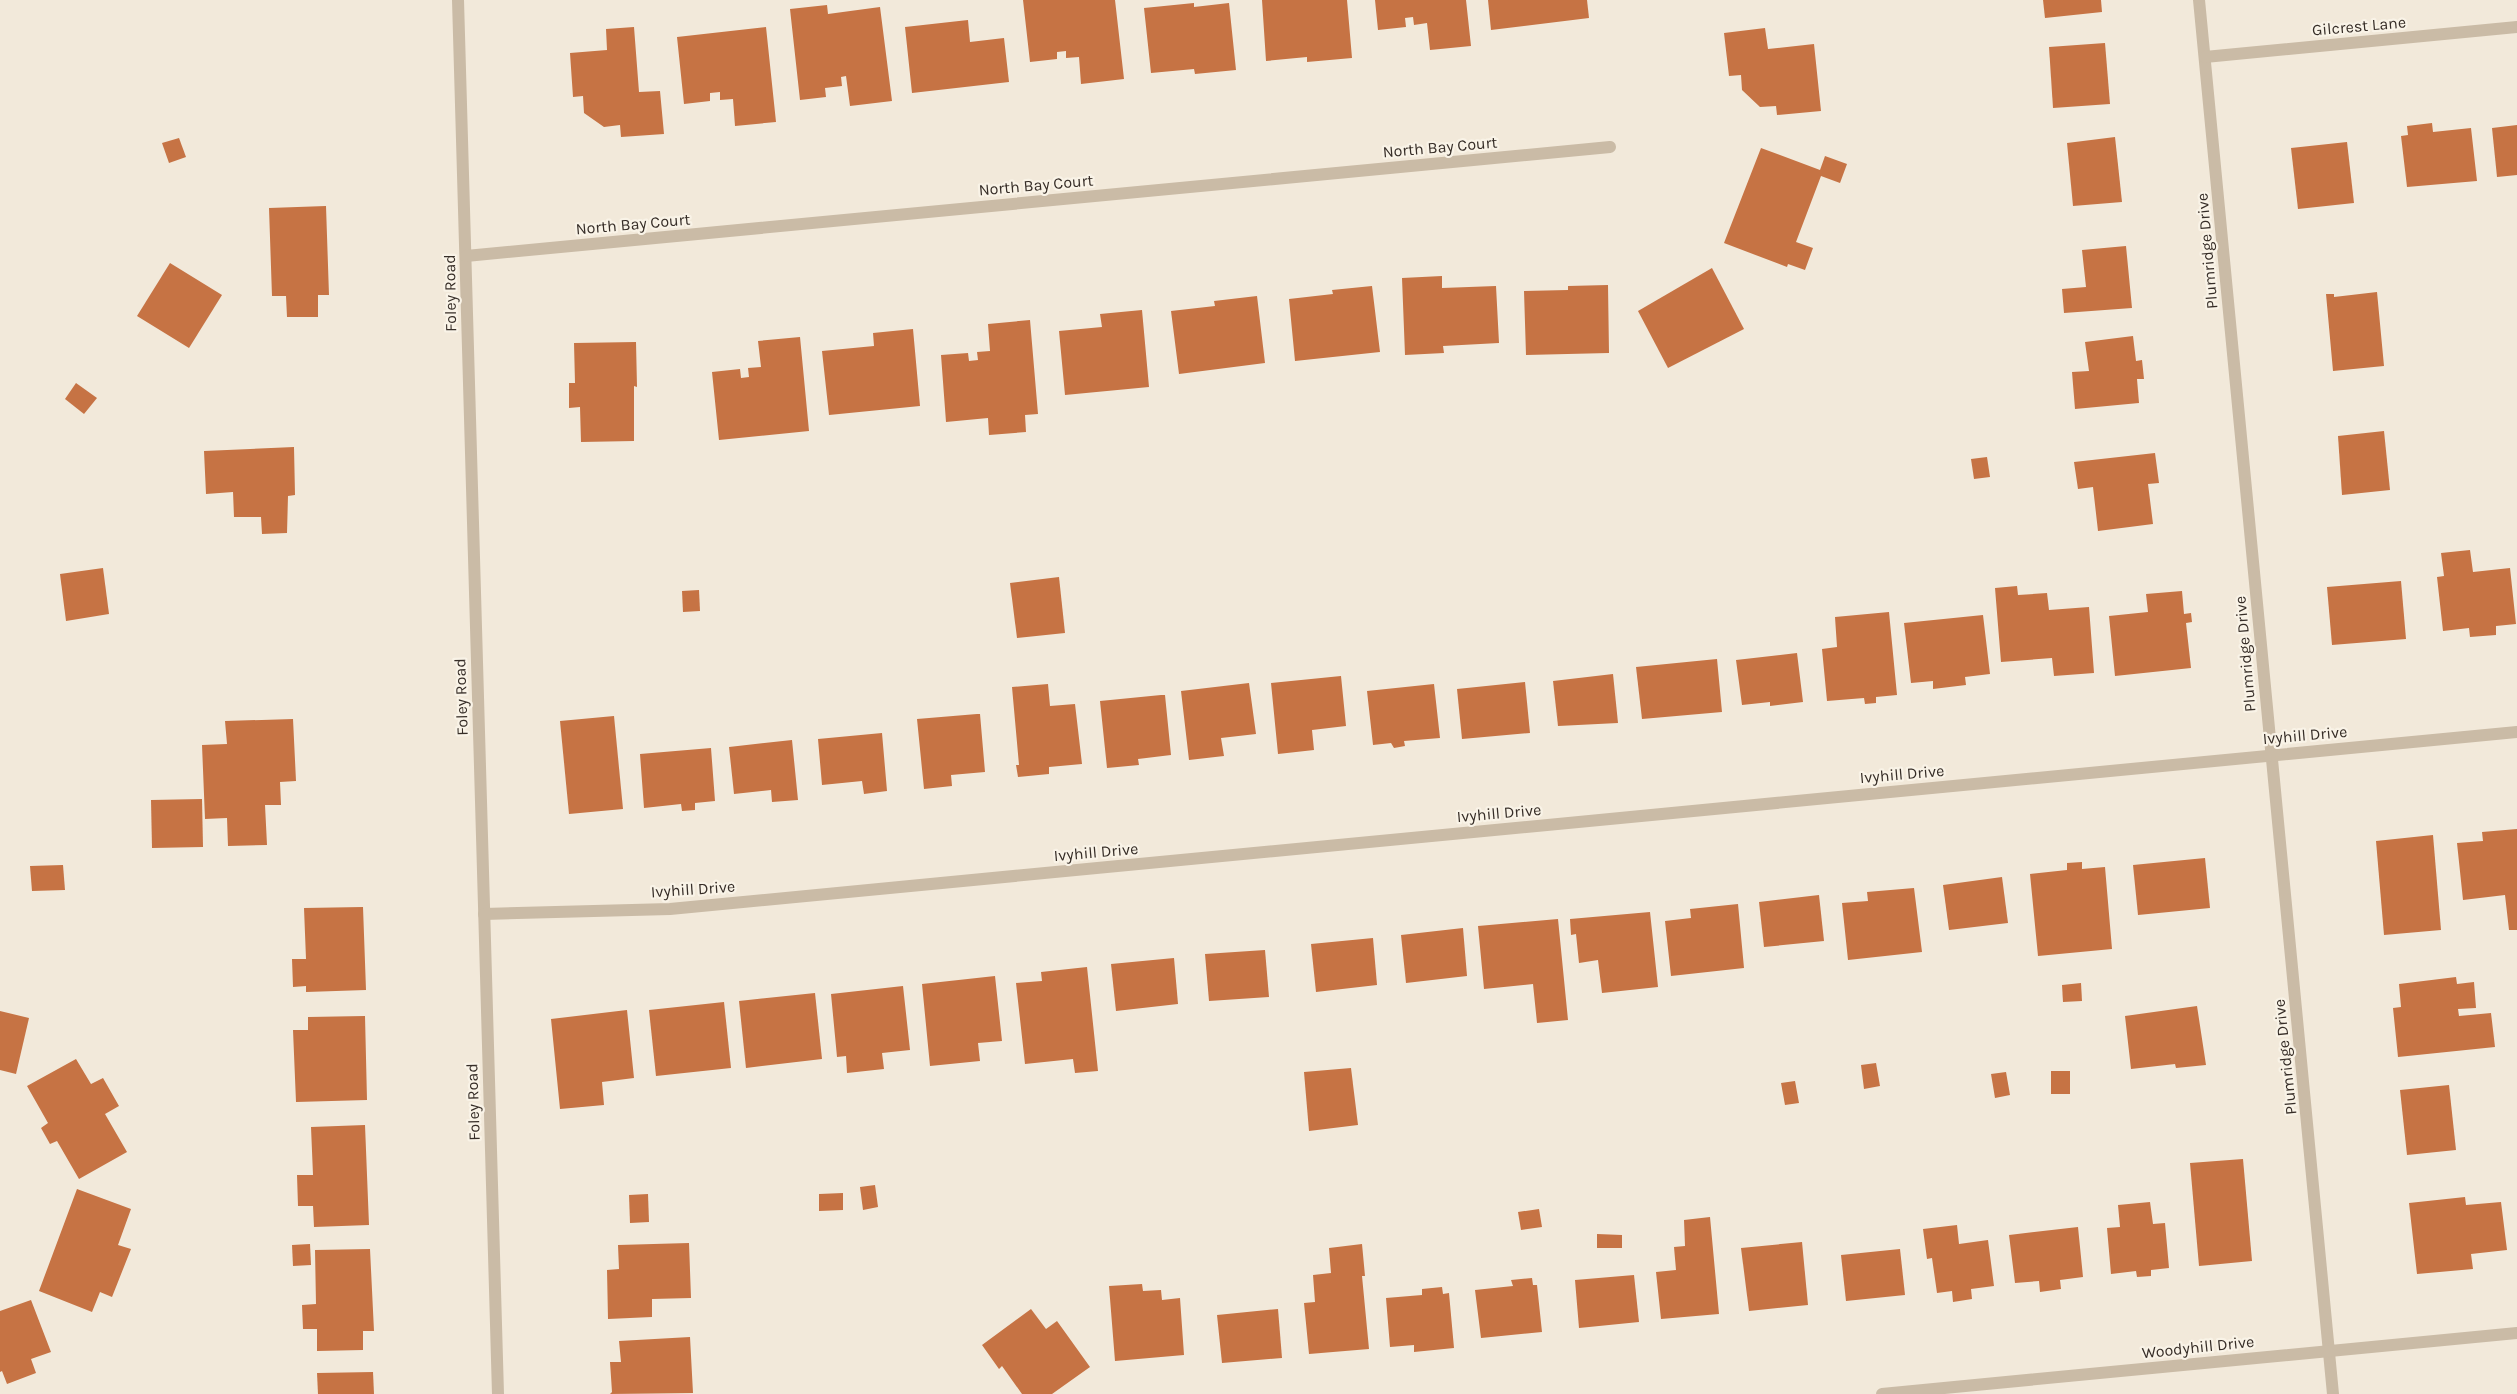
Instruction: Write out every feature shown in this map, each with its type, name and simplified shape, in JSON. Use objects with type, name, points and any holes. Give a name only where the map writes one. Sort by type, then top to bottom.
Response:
[{"type":"street","name":"Foley Road","points":[[458,0],[498,1394]]},
{"type":"street","name":"Plumridge Drive","points":[[2199,0],[2334,1394]]},
{"type":"street","name":"Gilcrest Lane","points":[[2205,57],[2517,27]]},
{"type":"street","name":"North Bay Court","points":[[466,256],[1610,147]]},
{"type":"street","name":"Ivyhill Drive","points":[[484,914],[680,908],[2517,732]]},
{"type":"street","name":"Woodyhill Drive","points":[[1882,1394],[2517,1333]]},
{"type":"building","points":[[1023,0],[1115,0],[1124,79],[1081,84],[1079,57],[1066,58],[1066,51],[1057,52],[1057,59],[1030,62]]},
{"type":"building","points":[[1262,0],[1347,0],[1352,58],[1307,62],[1307,57],[1266,61]]},
{"type":"building","points":[[1375,0],[1466,0],[1471,46],[1430,50],[1427,23],[1414,25],[1413,17],[1405,18],[1406,27],[1378,30]]},
{"type":"building","points":[[1488,0],[1587,0],[1589,18],[1491,30]]},
{"type":"building","points":[[2043,0],[2101,0],[2102,12],[2045,18]]},
{"type":"building","points":[[1194,3],[1194,7],[1229,3],[1236,70],[1195,74],[1194,69],[1151,73],[1144,8]]},
{"type":"building","points":[[827,5],[828,14],[880,7],[892,101],[850,106],[846,76],[841,77],[842,86],[825,88],[826,97],[800,100],[790,9]]},
{"type":"building","points":[[968,20],[970,42],[1004,38],[1009,82],[912,93],[905,27]]},
{"type":"building","points":[[634,27],[639,92],[660,91],[664,134],[621,137],[620,125],[604,127],[584,113],[583,96],[573,97],[570,53],[607,50],[606,29]]},
{"type":"building","points":[[766,27],[776,122],[735,126],[733,99],[720,100],[720,92],[710,93],[710,101],[684,104],[677,37]]},
{"type":"building","points":[[1765,28],[1768,49],[1814,44],[1821,111],[1777,115],[1776,106],[1760,107],[1742,90],[1741,75],[1729,76],[1724,33]]},
{"type":"building","points":[[2105,43],[2110,104],[2053,108],[2049,47]]},
{"type":"building","points":[[2432,123],[2433,132],[2471,128],[2477,181],[2407,187],[2401,136],[2408,135],[2407,126]]},
{"type":"building","points":[[2517,125],[2517,175],[2497,177],[2492,128]]},
{"type":"building","points":[[2115,137],[2122,202],[2073,206],[2067,143]]},
{"type":"building","points":[[179,138],[186,157],[169,163],[162,143]]},
{"type":"building","points":[[2347,142],[2354,203],[2298,209],[2291,148]]},
{"type":"building","points":[[1761,148],[1820,170],[1825,156],[1847,164],[1840,183],[1821,176],[1796,242],[1813,248],[1805,270],[1788,264],[1787,267],[1724,243]]},
{"type":"building","points":[[326,206],[329,295],[318,295],[318,317],[287,317],[286,296],[272,296],[269,208]]},
{"type":"building","points":[[2126,246],[2132,308],[2064,313],[2062,289],[2086,287],[2082,250]]},
{"type":"building","points":[[170,263],[222,295],[189,348],[137,316]]},
{"type":"building","points":[[1712,268],[1744,329],[1668,368],[1638,311]]},
{"type":"building","points":[[1442,276],[1442,288],[1496,286],[1499,343],[1443,346],[1444,353],[1405,355],[1402,278]]},
{"type":"building","points":[[1608,285],[1609,353],[1526,355],[1524,291],[1568,290],[1568,286]]},
{"type":"building","points":[[1372,286],[1380,352],[1295,361],[1289,299],[1333,294],[1332,290]]},
{"type":"building","points":[[2377,292],[2384,366],[2333,371],[2326,294],[2334,294],[2334,297]]},
{"type":"building","points":[[1257,296],[1265,363],[1179,374],[1171,311],[1215,306],[1214,301]]},
{"type":"building","points":[[1142,310],[1149,387],[1065,395],[1059,331],[1102,327],[1100,314]]},
{"type":"building","points":[[1030,320],[1038,414],[1025,415],[1026,432],[989,435],[988,418],[946,422],[941,355],[968,353],[969,361],[978,360],[977,352],[990,351],[988,324]]},
{"type":"building","points":[[913,329],[920,406],[829,415],[822,351],[874,346],[873,333]]},
{"type":"building","points":[[2133,336],[2136,361],[2142,360],[2144,379],[2137,379],[2139,403],[2075,409],[2072,372],[2089,371],[2085,342]]},
{"type":"building","points":[[800,337],[809,431],[719,440],[712,372],[740,369],[741,378],[749,377],[748,368],[761,367],[758,341]]},
{"type":"building","points":[[636,342],[637,387],[634,386],[634,441],[581,442],[580,407],[569,408],[569,383],[575,383],[574,343]]},
{"type":"building","points":[[76,383],[97,398],[84,414],[65,399]]},
{"type":"building","points":[[2384,431],[2390,490],[2342,495],[2338,436]]},
{"type":"building","points":[[294,447],[295,495],[288,496],[287,533],[262,534],[261,517],[234,517],[233,492],[206,494],[204,451]]},
{"type":"building","points":[[2155,453],[2159,483],[2148,484],[2153,524],[2098,531],[2093,487],[2078,489],[2074,462]]},
{"type":"building","points":[[1987,457],[1990,477],[1974,479],[1971,459]]},
{"type":"building","points":[[2470,550],[2473,572],[2510,568],[2516,624],[2496,626],[2496,635],[2470,637],[2469,628],[2443,631],[2437,577],[2444,576],[2441,553]]},
{"type":"building","points":[[103,568],[109,614],[66,621],[60,574]]},
{"type":"building","points":[[1059,577],[1065,633],[1017,638],[1010,583]]},
{"type":"building","points":[[2401,581],[2406,639],[2332,645],[2327,587]]},
{"type":"building","points":[[2017,586],[2018,595],[2047,593],[2049,610],[2089,607],[2094,673],[2054,676],[2052,658],[2001,662],[1995,588]]},
{"type":"building","points":[[699,590],[700,611],[683,612],[682,591]]},
{"type":"building","points":[[2182,591],[2184,614],[2191,613],[2192,622],[2186,623],[2191,668],[2115,676],[2109,616],[2148,612],[2146,594]]},
{"type":"building","points":[[1889,612],[1897,695],[1876,697],[1876,703],[1865,704],[1864,698],[1827,701],[1822,649],[1837,647],[1835,617]]},
{"type":"building","points":[[1983,615],[1990,674],[1965,677],[1966,685],[1933,689],[1933,681],[1911,683],[1904,623]]},
{"type":"building","points":[[1797,653],[1803,702],[1770,706],[1770,702],[1742,705],[1736,660]]},
{"type":"building","points":[[1717,659],[1722,712],[1642,719],[1636,667]]},
{"type":"building","points":[[1613,674],[1618,723],[1558,726],[1553,681]]},
{"type":"building","points":[[1341,676],[1346,726],[1312,730],[1314,750],[1278,754],[1271,683]]},
{"type":"building","points":[[1525,682],[1530,733],[1462,739],[1457,689]]},
{"type":"building","points":[[1249,683],[1256,734],[1221,738],[1224,756],[1189,760],[1181,691]]},
{"type":"building","points":[[1048,684],[1050,706],[1075,704],[1082,764],[1049,767],[1049,774],[1018,777],[1016,765],[1019,765],[1012,687]]},
{"type":"building","points":[[1434,684],[1440,738],[1404,741],[1405,746],[1394,748],[1391,743],[1373,745],[1367,691]]},
{"type":"building","points":[[1165,695],[1171,755],[1138,759],[1139,765],[1107,768],[1100,701]]},
{"type":"building","points":[[980,714],[985,772],[951,775],[952,786],[924,789],[917,719]]},
{"type":"building","points":[[614,716],[623,809],[569,814],[560,721]]},
{"type":"building","points":[[293,719],[296,781],[280,782],[281,805],[265,805],[267,845],[228,846],[227,818],[205,819],[202,745],[227,744],[225,721]]},
{"type":"building","points":[[882,733],[887,791],[864,794],[862,781],[822,785],[818,739]]},
{"type":"building","points":[[792,740],[798,800],[772,802],[771,790],[734,794],[729,747]]},
{"type":"building","points":[[711,748],[715,801],[695,803],[695,810],[682,811],[681,804],[644,808],[640,754]]},
{"type":"building","points":[[202,799],[203,847],[152,848],[151,800]]},
{"type":"building","points":[[2517,829],[2517,930],[2509,930],[2505,895],[2463,900],[2457,843],[2483,841],[2482,832]]},
{"type":"building","points":[[2433,835],[2441,930],[2384,935],[2376,841]]},
{"type":"building","points":[[2205,858],[2210,908],[2138,915],[2133,865]]},
{"type":"building","points":[[2082,862],[2082,869],[2105,867],[2112,949],[2038,956],[2030,874],[2067,870],[2067,863]]},
{"type":"building","points":[[63,865],[65,890],[32,891],[30,866]]},
{"type":"building","points":[[2002,877],[2008,923],[1949,930],[1943,885]]},
{"type":"building","points":[[1914,888],[1922,952],[1848,960],[1842,903],[1868,901],[1867,892]]},
{"type":"building","points":[[1819,895],[1824,941],[1764,947],[1759,902]]},
{"type":"building","points":[[1738,904],[1744,968],[1671,976],[1665,921],[1691,918],[1690,909]]},
{"type":"building","points":[[363,907],[366,990],[306,992],[306,986],[293,987],[292,959],[306,959],[304,908]]},
{"type":"building","points":[[1650,912],[1658,987],[1602,993],[1598,960],[1579,963],[1576,934],[1571,935],[1570,919]]},
{"type":"building","points":[[1558,919],[1568,1020],[1537,1023],[1533,984],[1484,989],[1478,926]]},
{"type":"building","points":[[1463,928],[1467,976],[1406,983],[1401,935]]},
{"type":"building","points":[[1373,938],[1377,985],[1316,992],[1311,944]]},
{"type":"building","points":[[1265,950],[1269,997],[1209,1001],[1205,954]]},
{"type":"building","points":[[1174,958],[1178,1004],[1116,1011],[1111,964]]},
{"type":"building","points":[[1087,967],[1098,1071],[1075,1073],[1073,1059],[1025,1064],[1016,983],[1042,981],[1041,972]]},
{"type":"building","points":[[995,976],[1002,1041],[978,1043],[980,1061],[930,1066],[922,984]]},
{"type":"building","points":[[2456,977],[2457,984],[2474,982],[2476,1008],[2458,1009],[2459,1016],[2491,1013],[2495,1047],[2398,1057],[2393,1008],[2401,1007],[2399,984]]},
{"type":"building","points":[[2081,983],[2082,1001],[2063,1002],[2062,985]]},
{"type":"building","points":[[903,986],[910,1050],[882,1053],[884,1069],[847,1073],[846,1056],[837,1057],[831,994]]},
{"type":"building","points":[[815,993],[822,1059],[746,1068],[739,1001]]},
{"type":"building","points":[[724,1002],[731,1068],[656,1076],[649,1010]]},
{"type":"building","points":[[2197,1006],[2206,1065],[2176,1068],[2175,1064],[2131,1069],[2125,1016]]},
{"type":"building","points":[[627,1010],[634,1078],[602,1082],[604,1105],[560,1109],[551,1019]]},
{"type":"building","points":[[0,1011],[29,1018],[16,1074],[0,1070]]},
{"type":"building","points":[[365,1016],[367,1100],[296,1102],[293,1030],[308,1030],[308,1017]]},
{"type":"building","points":[[76,1059],[91,1084],[103,1078],[119,1106],[105,1114],[127,1152],[79,1179],[57,1141],[50,1144],[41,1128],[48,1123],[27,1086]]},
{"type":"building","points":[[1876,1063],[1880,1086],[1864,1089],[1861,1065]]},
{"type":"building","points":[[1351,1068],[1358,1125],[1309,1131],[1304,1072]]},
{"type":"building","points":[[2051,1071],[2070,1071],[2070,1094],[2051,1094]]},
{"type":"building","points":[[2006,1072],[2010,1095],[1995,1098],[1991,1074]]},
{"type":"building","points":[[1795,1081],[1799,1103],[1785,1105],[1781,1083]]},
{"type":"building","points":[[2449,1085],[2456,1150],[2407,1155],[2400,1090]]},
{"type":"building","points":[[365,1125],[369,1225],[314,1227],[313,1206],[298,1206],[297,1175],[313,1175],[311,1127]]},
{"type":"building","points":[[2243,1159],[2252,1261],[2199,1266],[2190,1163]]},
{"type":"building","points":[[875,1185],[878,1207],[863,1210],[860,1187]]},
{"type":"building","points":[[77,1189],[131,1209],[118,1245],[131,1249],[112,1297],[100,1292],[92,1312],[39,1291]]},
{"type":"building","points":[[843,1193],[843,1210],[819,1211],[819,1194]]},
{"type":"building","points":[[648,1194],[649,1222],[630,1223],[629,1195]]},
{"type":"building","points":[[2465,1197],[2466,1205],[2501,1202],[2507,1250],[2471,1254],[2473,1269],[2417,1274],[2409,1203]]},
{"type":"building","points":[[2150,1202],[2153,1224],[2165,1223],[2169,1268],[2151,1270],[2151,1276],[2137,1277],[2136,1271],[2111,1274],[2107,1228],[2120,1227],[2118,1205]]},
{"type":"building","points":[[1539,1209],[1542,1227],[1521,1230],[1518,1212]]},
{"type":"building","points":[[1710,1217],[1719,1314],[1661,1319],[1656,1272],[1676,1270],[1674,1247],[1685,1246],[1684,1220]]},
{"type":"building","points":[[1957,1225],[1959,1244],[1988,1240],[1994,1286],[1971,1289],[1972,1299],[1953,1302],[1952,1291],[1937,1293],[1932,1258],[1927,1259],[1923,1229]]},
{"type":"building","points":[[2078,1227],[2083,1277],[2060,1280],[2061,1289],[2040,1292],[2039,1281],[2015,1283],[2009,1235]]},
{"type":"building","points":[[1597,1234],[1622,1235],[1622,1248],[1597,1248]]},
{"type":"building","points":[[1802,1242],[1808,1305],[1749,1311],[1741,1248]]},
{"type":"building","points":[[689,1243],[691,1298],[652,1299],[652,1317],[608,1319],[607,1270],[619,1269],[618,1245]]},
{"type":"building","points":[[310,1244],[311,1265],[293,1266],[292,1245]]},
{"type":"building","points":[[1362,1244],[1365,1276],[1362,1276],[1369,1349],[1309,1354],[1304,1303],[1315,1302],[1313,1275],[1331,1273],[1329,1248]]},
{"type":"building","points":[[370,1249],[374,1331],[363,1331],[363,1350],[317,1351],[317,1329],[303,1329],[302,1305],[316,1304],[315,1250]]},
{"type":"building","points":[[1900,1249],[1905,1295],[1846,1301],[1841,1255]]},
{"type":"building","points":[[1634,1275],[1639,1322],[1579,1328],[1575,1280]]},
{"type":"building","points":[[1532,1278],[1533,1285],[1537,1285],[1542,1332],[1481,1338],[1475,1290],[1513,1286],[1511,1280]]},
{"type":"building","points":[[1142,1284],[1143,1291],[1161,1290],[1162,1300],[1180,1298],[1184,1355],[1115,1361],[1109,1286]]},
{"type":"building","points":[[1442,1287],[1443,1294],[1449,1293],[1454,1348],[1414,1352],[1414,1345],[1390,1347],[1386,1298],[1422,1295],[1422,1289]]},
{"type":"building","points":[[31,1300],[51,1352],[31,1359],[36,1373],[7,1384],[2,1371],[0,1372],[0,1311]]},
{"type":"building","points":[[1031,1309],[1046,1329],[1057,1321],[1090,1367],[1052,1394],[1022,1394],[1002,1366],[999,1369],[982,1345]]},
{"type":"building","points":[[1278,1309],[1282,1358],[1222,1363],[1217,1315]]},
{"type":"building","points":[[690,1337],[693,1393],[610,1394],[612,1392],[610,1362],[621,1362],[619,1341]]},
{"type":"building","points":[[373,1372],[374,1394],[318,1394],[317,1373]]}]
